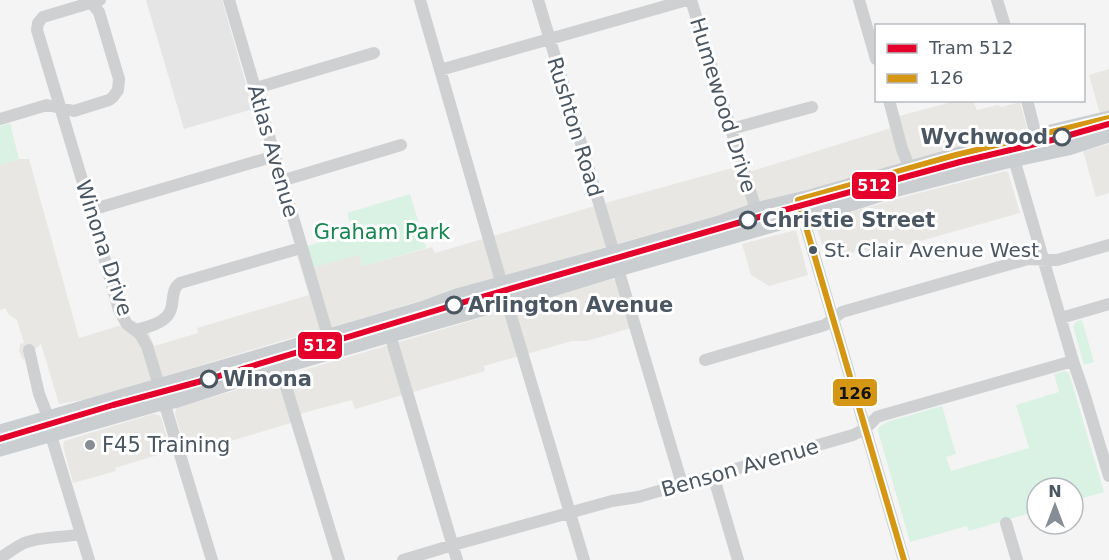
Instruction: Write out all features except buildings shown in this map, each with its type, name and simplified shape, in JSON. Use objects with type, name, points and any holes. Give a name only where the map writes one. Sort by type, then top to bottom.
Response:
[{"type":"main road","points":[[0,432],[422,309],[458,296],[719,223],[756,210],[954,155],[1109,118]]},
{"type":"main road","points":[[0,449],[165,403],[748,231],[921,183],[1068,148],[1109,135]]},
{"type":"street","name":"Atlas Avenue","points":[[229,0],[328,336]]},
{"type":"street","points":[[420,0],[584,560]]},
{"type":"street","name":"Rushton Road","points":[[538,0],[614,253]]},
{"type":"street","points":[[440,70],[689,0]]},
{"type":"street","name":"Humewood Drive","points":[[689,0],[756,210]]},
{"type":"street","points":[[860,0],[875,55]]},
{"type":"street","points":[[997,0],[1004,24]]},
{"type":"street","points":[[0,119],[47,105],[74,111],[113,97],[118,90],[119,79],[94,1]]},
{"type":"street","name":"Winona Drive","points":[[94,1],[43,17],[37,26],[39,38],[119,310],[127,324],[136,330],[147,345],[212,560]]},
{"type":"street","points":[[255,88],[374,53]]},
{"type":"street","points":[[889,102],[910,169]]},
{"type":"street","points":[[1028,102],[1036,136]]},
{"type":"street","points":[[731,129],[812,107]]},
{"type":"street","points":[[1009,142],[1072,361],[1102,430],[1109,476]]},
{"type":"street","points":[[281,181],[401,145]]},
{"type":"street","points":[[91,210],[274,156]]},
{"type":"street","points":[[798,200],[904,560]]},
{"type":"street","points":[[705,360],[825,325],[842,312],[1028,259],[1057,260],[1109,245]]},
{"type":"street","points":[[136,330],[165,318],[171,310],[177,284],[301,248]]},
{"type":"street","points":[[618,269],[682,484]]},
{"type":"street","points":[[1061,318],[1109,304]]},
{"type":"street","points":[[390,335],[457,560]]},
{"type":"street","points":[[29,350],[39,394],[48,417],[51,434],[89,560]]},
{"type":"street","name":"Benson Avenue","points":[[402,560],[612,501],[638,497],[853,435],[866,429],[877,417],[1072,361]]},
{"type":"street","points":[[280,368],[339,560]]},
{"type":"street","points":[[713,475],[738,560]]},
{"type":"street","points":[[1006,523],[1017,560]]},
{"type":"street","points":[[0,558],[34,541],[81,534]]},
{"type":"shaded area","points":[[146,0],[222,0],[253,109],[184,129]]},
{"type":"shaded area","points":[[1109,69],[1109,111],[1100,114],[1089,75]]},
{"type":"shaded area","points":[[952,102],[973,102],[977,110],[1020,102],[1027,128],[493,279],[94,398],[59,404],[41,344],[23,360],[19,351],[20,344],[24,343],[17,320],[8,314],[6,308],[0,310],[0,165],[19,159],[29,159],[79,338],[135,321],[149,333],[154,346],[198,333],[197,328],[309,295],[297,256],[309,252],[314,267],[359,255],[363,266],[432,247],[435,253],[736,167],[739,175],[901,125],[899,116]]},
{"type":"shaded area","points":[[1109,144],[1109,193],[1096,197],[1083,151]]},
{"type":"shaded area","points":[[1006,171],[1020,213],[867,256],[865,249],[827,261],[816,225],[819,221]]},
{"type":"shaded area","points":[[796,230],[808,275],[769,286],[751,275],[742,244]]},
{"type":"shaded area","points":[[612,279],[617,281],[631,328],[587,341],[572,341],[484,366],[485,371],[355,409],[352,400],[303,413],[291,423],[187,454],[175,414],[179,407]]},
{"type":"shaded area","points":[[153,414],[161,417],[171,451],[115,468],[116,471],[73,483],[63,446],[64,441]]},
{"type":"green space","points":[[10,123],[19,159],[0,165],[0,126]]},
{"type":"green space","name":"Graham Park","points":[[410,194],[426,248],[363,266],[359,255],[314,267],[307,246],[353,233],[347,213]]},
{"type":"green space","points":[[1082,320],[1094,362],[1084,365],[1073,326],[1077,321]]},
{"type":"green space","points":[[1065,371],[1069,373],[1104,492],[1085,498],[1085,476],[1025,476],[1025,515],[969,531],[967,526],[910,542],[878,431],[879,427],[887,422],[942,406],[956,454],[946,457],[951,471],[1029,448],[1016,405],[1059,392],[1054,374]]},
{"type":"tram line","name":"512","points":[[0,439],[748,220],[1109,124]]},
{"type":"transit line","name":"126","points":[[904,560],[798,200],[956,155],[1109,118]]},
{"type":"place","name":"Wychwood","points":[[1062,137]]},
{"type":"place","name":"Christie Street","points":[[748,220]]},
{"type":"place","name":"St. Clair Avenue West","points":[[813,250]]},
{"type":"place","name":"Arlington Avenue","points":[[454,305]]},
{"type":"place","name":"Winona","points":[[209,379]]},
{"type":"place","name":"F45 Training","points":[[90,445]]}]
